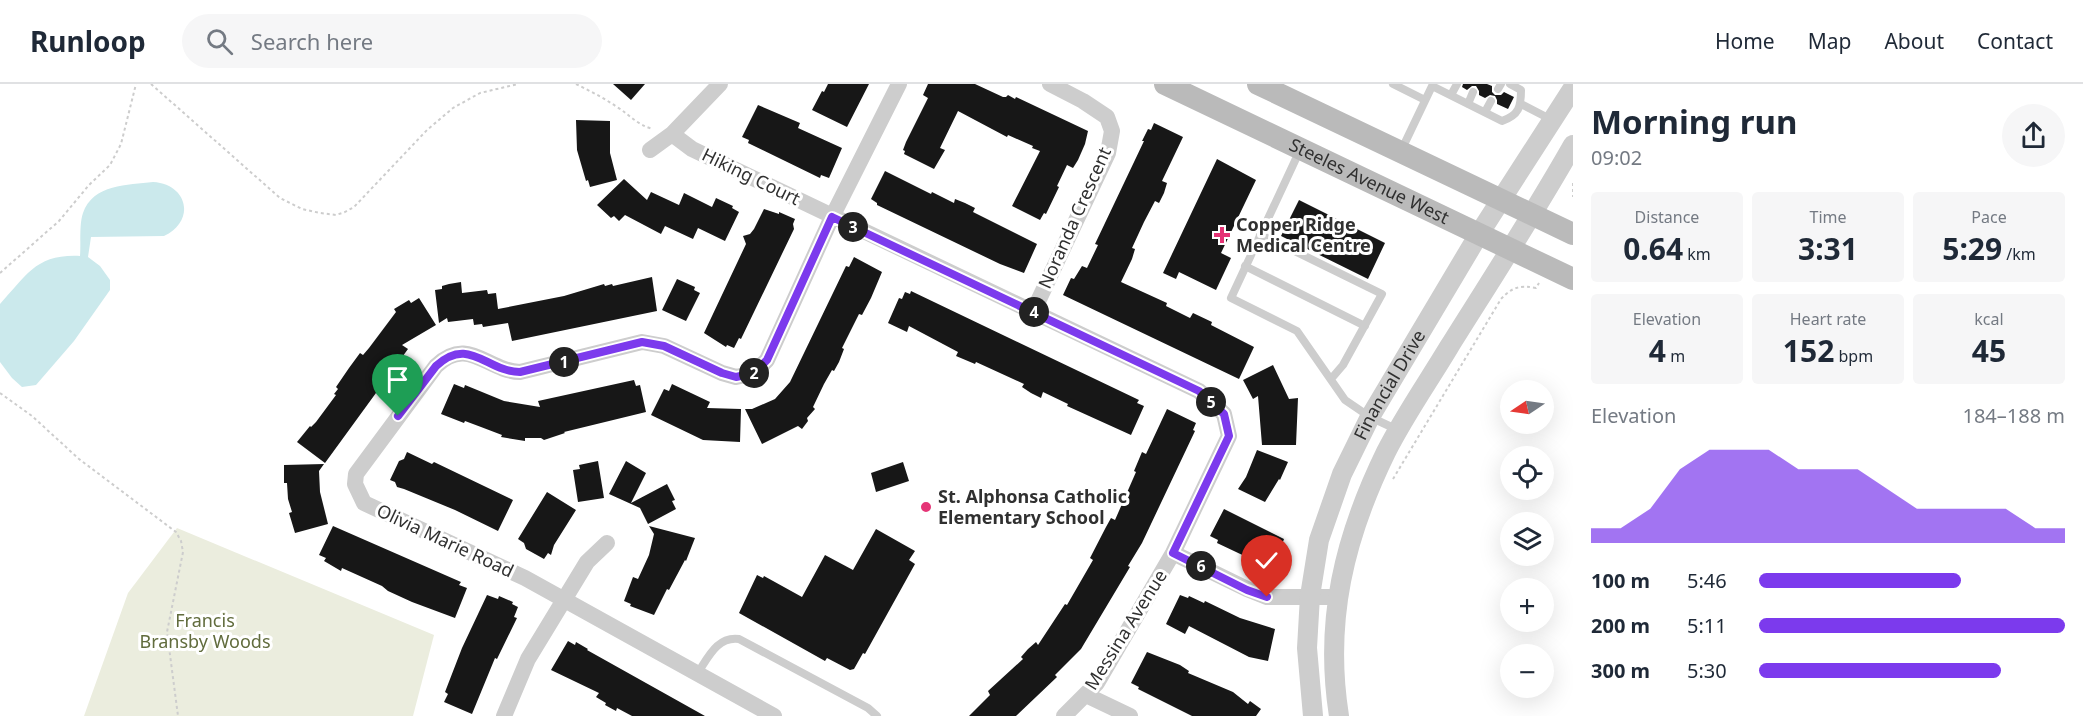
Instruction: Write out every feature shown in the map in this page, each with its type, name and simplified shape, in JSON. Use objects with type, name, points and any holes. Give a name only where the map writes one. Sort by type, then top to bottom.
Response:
[{"type":"main road","name":"Steeles Avenue West","points":[[1165,84],[1573,279]]},
{"type":"main road","points":[[1258,84],[1573,234]]},
{"type":"street","points":[[650,150],[672,134],[720,84]]},
{"type":"street","points":[[832,217],[899,84]]},
{"type":"street","name":"Noranda Crescent","points":[[1033,312],[1108,153],[1112,132],[1107,117],[1083,100],[1050,84]]},
{"type":"street","name":"Financial Drive","points":[[1313,716],[1307,648],[1310,596],[1319,540],[1346,465],[1370,417],[1479,234],[1573,88]]},
{"type":"street","name":"Hiking Court","points":[[672,134],[692,149],[832,217]]},
{"type":"street","name":"Financial Drive","points":[[1339,716],[1333,664],[1337,597],[1355,526],[1382,460],[1573,146]]},
{"type":"street","name":"Messina Avenue","points":[[832,217],[1199,391],[1224,414],[1229,436],[1173,553],[1097,683],[1064,716]]},
{"type":"street","name":"Olivia Marie Road","points":[[774,716],[525,578],[364,503],[355,484],[356,474],[436,366],[443,359],[457,353],[466,353],[504,369],[520,372],[642,342],[664,346],[722,373],[736,377],[754,373],[767,360],[832,217]]},
{"type":"street","points":[[504,716],[528,659],[566,600],[587,562],[607,543]]},
{"type":"street","points":[[1173,553],[1247,590],[1267,597],[1337,597]]},
{"type":"street","points":[[1086,694],[1130,716]]},
{"type":"lane","points":[[1393,84],[1425,100]]},
{"type":"lane","points":[[1451,95],[1457,84]]},
{"type":"lane","points":[[1401,152],[1432,85],[1502,121],[1512,117],[1521,104],[1524,87],[1510,84]]},
{"type":"lane","points":[[1468,104],[1473,93]]},
{"type":"lane","points":[[1485,112],[1491,101]]},
{"type":"lane","points":[[1521,104],[1552,120]]},
{"type":"lane","points":[[1300,148],[1232,298],[1297,331],[1345,400],[1370,417],[1399,431]]},
{"type":"lane","points":[[1260,234],[1382,294],[1343,364],[1331,379]]},
{"type":"lane","points":[[1245,266],[1365,326]]},
{"type":"lane","points":[[697,674],[716,646],[727,639],[739,639],[868,708],[877,716]]},
{"type":"path","points":[[0,273],[59,221],[88,185],[110,165],[121,144],[136,84]]},
{"type":"path","points":[[151,84],[280,198],[302,209],[336,215],[354,207],[427,130],[453,108],[480,93],[518,84]]},
{"type":"path","points":[[576,84],[621,109],[637,124],[672,134]]},
{"type":"path","points":[[1573,183],[1573,198]]},
{"type":"path","points":[[1390,484],[1501,299],[1511,288],[1526,286],[1536,288],[1542,277]]},
{"type":"path","points":[[0,393],[32,416],[79,459],[176,532],[181,541],[183,552],[167,632],[178,716]]},
{"type":"green space","name":"Francis Bransby Woods","points":[[177,528],[434,635],[413,716],[84,716],[128,593]]},
{"type":"water","points":[[153,182],[165,184],[180,196],[184,204],[181,222],[164,236],[91,237],[88,257],[100,266],[110,280],[110,290],[74,341],[36,385],[22,387],[0,362],[0,304],[34,268],[42,263],[65,256],[80,256],[83,213],[95,196],[123,185]]},
{"type":"building","points":[[613,84],[645,84],[631,100]]},
{"type":"building","points":[[828,84],[869,84],[847,127],[812,110]]},
{"type":"building","points":[[928,84],[975,84],[1003,97],[1008,95],[1015,99],[1016,97],[1088,131],[1078,160],[1073,168],[1067,165],[1046,214],[1044,213],[1040,220],[1012,206],[1040,151],[1032,148],[1033,146],[1008,135],[1007,137],[958,111],[940,148],[945,150],[934,169],[904,154],[906,142],[928,98],[923,95]]},
{"type":"building","points":[[1463,84],[1487,84],[1492,86],[1492,92],[1495,95],[1501,95],[1504,92],[1514,97],[1508,109],[1497,104],[1495,96],[1490,95],[1485,98],[1479,95],[1476,86],[1467,90],[1462,87]]},
{"type":"building","points":[[758,105],[800,123],[798,128],[842,148],[829,178],[821,175],[820,178],[748,143],[749,140],[742,137]]},
{"type":"building","points":[[576,120],[610,121],[610,153],[617,180],[590,187],[577,150]]},
{"type":"building","points":[[1154,123],[1183,137],[1162,181],[1167,183],[1164,193],[1159,203],[1155,201],[1144,222],[1132,248],[1135,249],[1132,259],[1121,282],[1167,303],[1166,306],[1190,318],[1193,313],[1212,322],[1211,325],[1254,347],[1239,379],[1063,295],[1071,278],[1074,279],[1082,266],[1087,268],[1098,245],[1095,244],[1144,141],[1142,141]]},
{"type":"building","points":[[1217,159],[1256,180],[1221,253],[1231,258],[1216,290],[1179,272],[1176,279],[1163,273]]},
{"type":"building","points":[[885,171],[931,194],[932,192],[954,203],[955,199],[965,203],[975,208],[973,212],[1037,244],[1024,273],[1000,264],[877,205],[871,199]]},
{"type":"building","points":[[624,179],[647,200],[651,192],[679,205],[684,193],[712,207],[716,198],[733,206],[732,208],[739,212],[725,241],[698,228],[693,239],[665,226],[661,234],[625,215],[619,221],[614,216],[611,218],[597,205]]},
{"type":"building","points":[[1299,200],[1385,243],[1368,279],[1281,236]]},
{"type":"building","points":[[764,209],[795,219],[794,229],[741,339],[739,338],[734,348],[727,345],[726,347],[704,333],[746,244],[743,236],[750,234],[754,229]]},
{"type":"building","points":[[854,257],[882,272],[871,298],[862,315],[859,314],[842,348],[844,349],[839,362],[824,384],[813,407],[815,409],[807,418],[808,421],[802,429],[798,426],[762,444],[745,409],[752,409],[775,399],[790,382],[846,266],[849,267]]},
{"type":"building","points":[[652,277],[657,311],[512,341],[508,323],[483,327],[482,324],[474,325],[473,319],[448,322],[447,318],[439,323],[435,290],[442,289],[442,286],[449,284],[461,282],[462,293],[487,290],[488,294],[496,293],[498,309],[564,296],[604,284],[613,286]]},
{"type":"building","points":[[677,279],[695,287],[694,290],[700,293],[686,321],[662,310]]},
{"type":"building","points":[[911,291],[1139,400],[1137,403],[1144,406],[1131,435],[1067,406],[1068,404],[1043,392],[1041,398],[1022,387],[1024,384],[976,362],[975,364],[956,356],[958,352],[909,326],[907,332],[888,323],[899,298],[902,299],[905,292],[910,294]]},
{"type":"building","points":[[419,298],[436,325],[402,345],[408,349],[325,463],[297,442],[316,422],[336,395],[334,394],[338,389],[336,387],[360,353],[363,355],[396,312],[394,309],[409,300],[411,303]]},
{"type":"building","points":[[1273,365],[1289,399],[1298,398],[1296,445],[1262,445],[1258,396],[1253,399],[1243,380]]},
{"type":"building","points":[[634,380],[636,386],[640,385],[646,412],[564,432],[544,440],[525,438],[525,441],[501,437],[502,435],[441,414],[454,384],[464,388],[465,385],[504,401],[540,407],[538,401]]},
{"type":"building","points":[[672,384],[710,402],[707,408],[741,409],[740,442],[703,440],[651,415],[664,389],[669,391]]},
{"type":"building","points":[[1167,409],[1196,423],[1193,430],[1195,431],[1142,543],[1128,566],[1130,567],[1081,649],[1055,675],[1057,677],[1016,716],[969,716],[990,695],[988,691],[1023,659],[1021,657],[1028,649],[1036,642],[1038,645],[1065,604],[1067,605],[1093,560],[1090,558],[1111,518],[1115,520],[1136,472],[1134,471],[1142,452],[1146,454]]},
{"type":"building","points":[[1257,450],[1288,462],[1280,480],[1265,502],[1238,489],[1246,477]]},
{"type":"building","points":[[407,452],[432,464],[434,462],[513,500],[498,531],[455,510],[397,487],[395,482],[390,480],[399,461],[404,459]]},
{"type":"building","points":[[598,461],[604,498],[578,502],[573,470],[580,469],[579,465]]},
{"type":"building","points":[[626,461],[646,473],[631,503],[667,484],[675,500],[672,501],[676,509],[648,524],[640,508],[609,494]]},
{"type":"building","points":[[903,462],[909,481],[876,492],[871,473]]},
{"type":"building","points":[[324,464],[319,471],[320,492],[328,524],[295,533],[289,513],[292,512],[287,483],[284,483],[284,465]]},
{"type":"building","points":[[547,492],[576,510],[554,545],[551,555],[548,553],[544,559],[526,549],[524,543],[518,539]]},
{"type":"building","points":[[1224,509],[1284,539],[1279,553],[1282,555],[1274,570],[1217,543],[1218,540],[1210,536]]},
{"type":"building","points":[[333,526],[461,582],[459,585],[467,588],[455,618],[412,602],[342,568],[341,571],[324,561],[326,558],[319,555]]},
{"type":"building","points":[[649,526],[695,538],[686,561],[669,590],[667,589],[654,615],[630,606],[631,604],[624,601],[633,577],[638,579],[649,555],[654,534]]},
{"type":"building","points":[[876,529],[915,551],[909,560],[915,564],[865,654],[863,653],[854,669],[850,670],[827,658],[825,661],[739,613],[757,575],[763,578],[764,576],[802,597],[825,555],[853,570]]},
{"type":"building","points":[[487,595],[498,599],[499,596],[513,602],[512,604],[518,607],[514,617],[517,618],[497,659],[495,658],[472,714],[444,702],[448,694],[445,692],[462,648]]},
{"type":"building","points":[[1180,595],[1188,598],[1189,596],[1204,603],[1205,601],[1240,618],[1275,629],[1268,661],[1249,657],[1189,626],[1185,634],[1166,624]]},
{"type":"building","points":[[568,641],[575,645],[576,642],[705,716],[632,716],[605,705],[606,703],[596,697],[599,693],[551,670]]},
{"type":"building","points":[[1147,652],[1180,665],[1189,671],[1188,673],[1233,692],[1248,704],[1250,701],[1261,709],[1256,716],[1192,716],[1138,689],[1139,687],[1131,683]]},
{"type":"place","name":"Copper Ridge Medical Centre","points":[[1222,235]]},
{"type":"place","name":"St. Alphonsa Catholic Elementary School","points":[[926,507]]},
{"type":"route","points":[[398,416],[436,366],[443,359],[457,353],[466,353],[504,369],[520,372],[642,342],[664,346],[722,373],[736,377],[754,373],[767,360],[832,217],[1199,391],[1224,414],[1229,436],[1173,553],[1247,590],[1267,597]]}]
